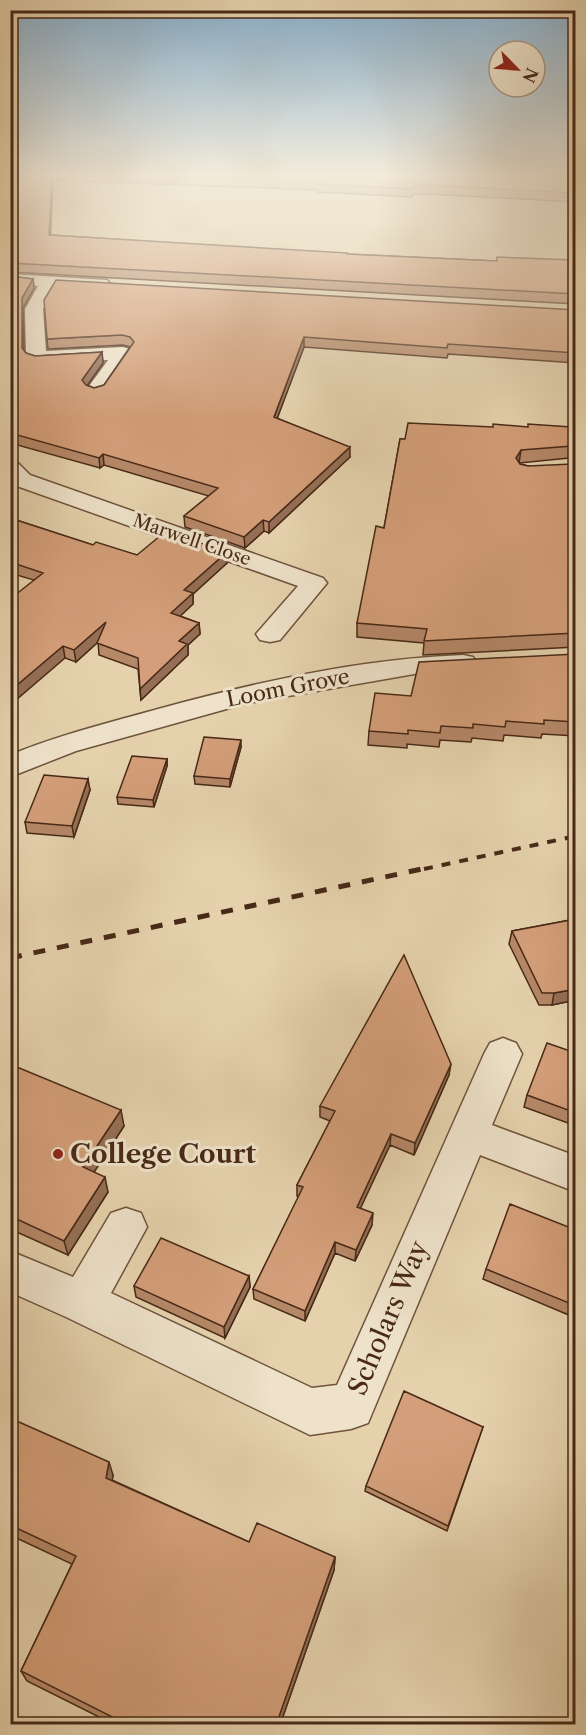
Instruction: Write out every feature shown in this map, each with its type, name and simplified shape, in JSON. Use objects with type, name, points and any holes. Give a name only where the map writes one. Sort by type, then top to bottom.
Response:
[{"type":"street","points":[[10,279],[121,285]]},
{"type":"street","points":[[50,281],[34,309],[36,358],[123,353],[96,390]]},
{"type":"street","name":"Marwell Close","points":[[10,468],[21,480],[314,583],[270,634]]},
{"type":"street","name":"Loom Grove","points":[[10,767],[65,744],[246,694],[420,665],[492,662]]},
{"type":"street","name":"Scholars Way","points":[[10,1271],[82,1302],[310,1412],[351,1406],[503,1054]]},
{"type":"street","points":[[468,1133],[576,1174]]},
{"type":"street","points":[[82,1302],[126,1227]]},
{"type":"building","points":[[10,256],[389,256],[497,261],[497,257],[576,260],[576,294],[10,263]]},
{"type":"building","points":[[10,276],[33,279],[22,298],[22,348],[26,353],[35,356],[102,352],[82,380],[86,385],[94,388],[104,385],[134,342],[130,337],[122,335],[47,339],[44,300],[56,280],[576,310],[576,353],[448,344],[447,348],[304,337],[274,417],[350,447],[269,522],[263,520],[244,537],[184,516],[218,488],[103,454],[99,458],[10,433]]},
{"type":"building","points":[[408,423],[493,427],[493,424],[528,427],[528,424],[571,427],[572,446],[521,450],[516,458],[520,464],[528,466],[572,464],[572,477],[576,477],[576,633],[424,641],[427,629],[357,623],[376,526],[384,528],[400,439],[405,439]]},
{"type":"building","points":[[10,518],[93,545],[96,542],[137,555],[166,531],[227,552],[184,590],[193,593],[171,613],[199,623],[179,641],[187,644],[140,689],[138,658],[97,643],[106,622],[74,650],[63,646],[10,691],[10,599],[43,573],[10,562]]},
{"type":"building","points":[[576,654],[576,722],[544,720],[544,724],[506,721],[505,727],[473,724],[473,728],[441,726],[440,733],[408,730],[408,734],[369,731],[375,693],[411,696],[419,662]]},
{"type":"building","points":[[204,737],[241,740],[230,779],[194,776]]},
{"type":"building","points":[[132,756],[167,759],[153,800],[117,797]]},
{"type":"building","points":[[44,775],[88,779],[72,826],[25,822]]},
{"type":"building","points":[[576,919],[576,989],[542,993],[512,931]]},
{"type":"building","points":[[404,955],[451,1064],[415,1143],[391,1134],[357,1207],[373,1213],[356,1250],[335,1242],[305,1311],[253,1289],[303,1187],[297,1185],[335,1111],[320,1106]]},
{"type":"building","points":[[547,1043],[576,1053],[576,1113],[527,1095]]},
{"type":"building","name":"College Court","points":[[12,1065],[121,1110],[83,1167],[105,1177],[64,1241],[10,1216],[10,1067]]},
{"type":"building","points":[[510,1204],[576,1230],[576,1306],[486,1269]]},
{"type":"building","points":[[161,1238],[249,1276],[224,1327],[134,1286]]},
{"type":"building","points":[[404,1391],[483,1427],[448,1526],[366,1486]]},
{"type":"building","points":[[10,1418],[109,1462],[106,1478],[249,1542],[257,1523],[335,1557],[276,1725],[128,1725],[21,1671],[76,1556],[10,1525]]},
{"type":"railway","points":[[424,869],[576,836]]},
{"type":"railway","points":[[10,958],[431,867]]},
{"type":"place","name":"College Court","points":[[58,1154]]}]
